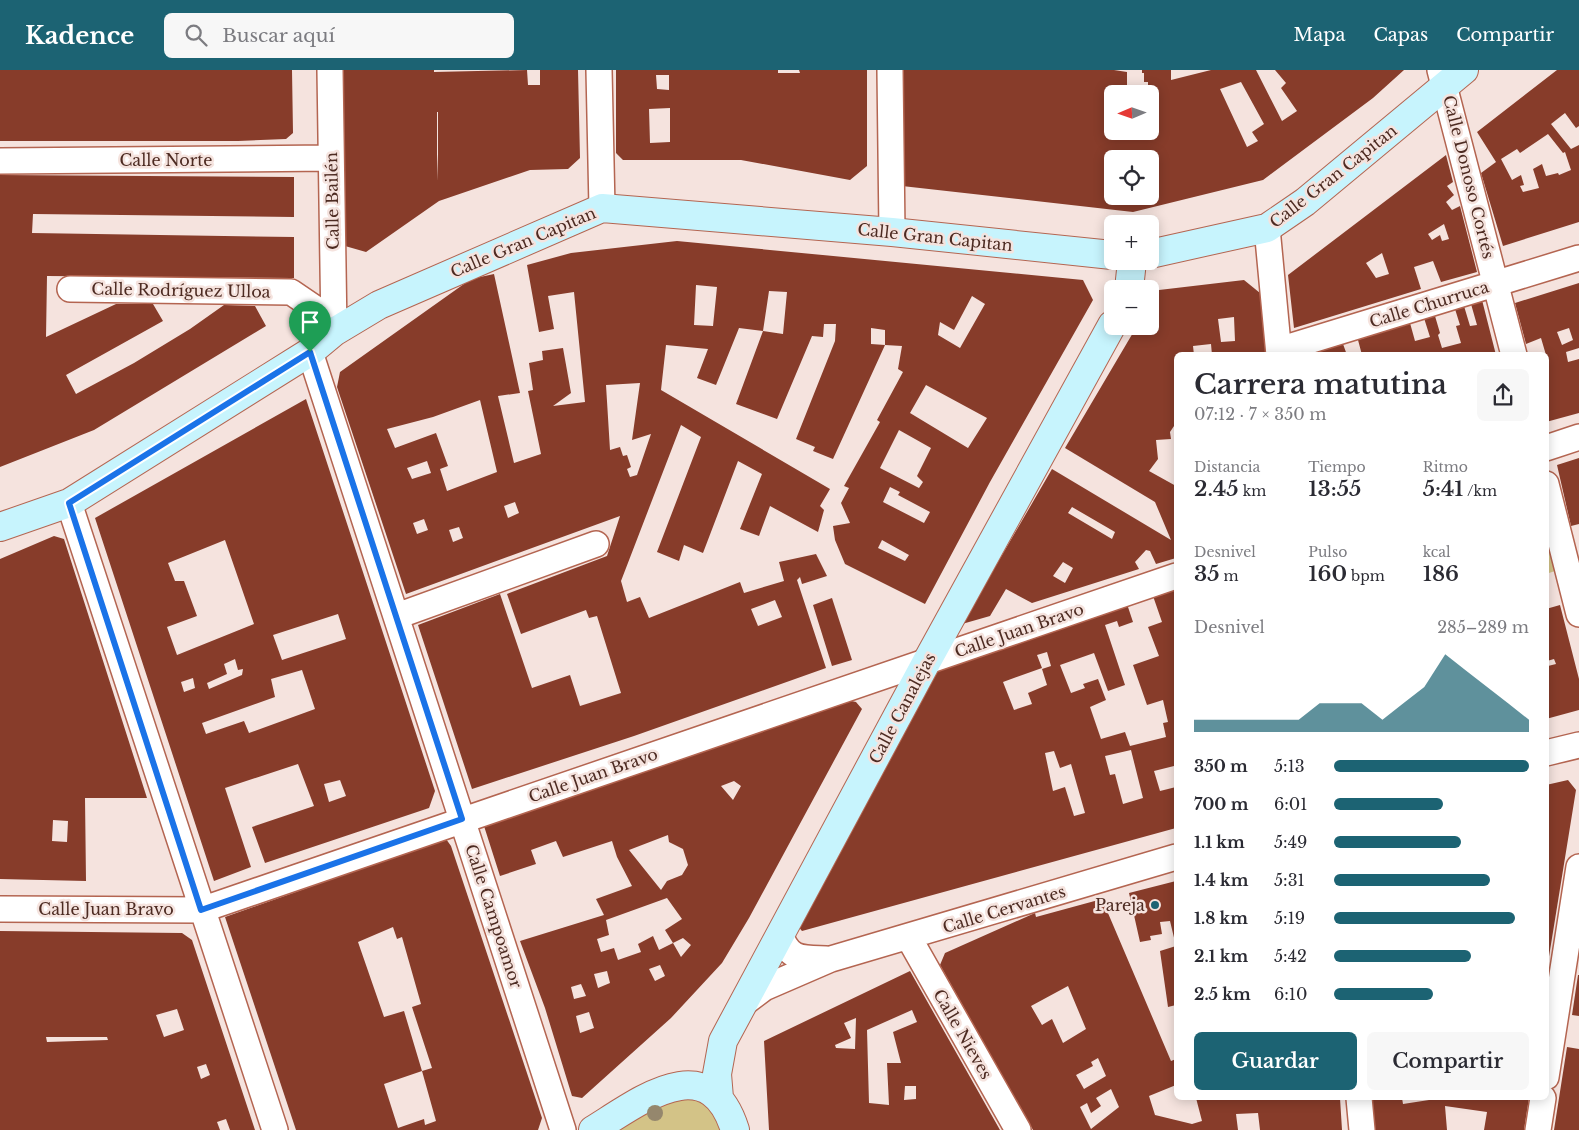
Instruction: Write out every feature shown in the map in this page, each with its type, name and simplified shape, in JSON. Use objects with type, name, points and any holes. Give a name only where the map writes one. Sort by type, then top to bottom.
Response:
[{"type":"main road","name":"Calle Gran Capitan","points":[[1159,252],[1267,228],[1305,202],[1450,75]]},
{"type":"main road","name":"Calle Gran Capitan","points":[[0,528],[69,503],[310,352],[334,332],[379,305],[602,208],[892,232],[1104,254]]},
{"type":"main road","name":"Calle Canalejas","points":[[719,1098],[717,1074],[723,1041],[927,661],[1106,335]]},
{"type":"main road","points":[[593,1130],[652,1094],[685,1084],[705,1088],[719,1098],[732,1120],[735,1130]]},
{"type":"street","name":"Calle Bailén","points":[[330,70],[334,332]]},
{"type":"street","points":[[599,70],[602,208]]},
{"type":"street","points":[[890,70],[892,232]]},
{"type":"street","name":"Calle Donoso Cortés","points":[[1450,75],[1496,284],[1513,352]]},
{"type":"street","name":"Calle Norte","points":[[0,161],[331,158]]},
{"type":"street","points":[[1267,228],[1279,352]]},
{"type":"street","name":"Calle Churruca","points":[[1279,352],[1579,258]]},
{"type":"street","name":"Calle Rodríguez Ulloa","points":[[70,289],[291,292],[316,309],[334,332]]},
{"type":"street","name":"Calle Campoamor","points":[[310,352],[564,1130]]},
{"type":"street","points":[[1549,447],[1579,438]]},
{"type":"street","points":[[1549,498],[1564,568],[1579,614]]},
{"type":"street","points":[[69,503],[201,910],[275,1130]]},
{"type":"street","points":[[397,616],[596,544]]},
{"type":"street","name":"Calle Juan Bravo","points":[[0,909],[201,910],[462,819],[1174,577]]},
{"type":"street","points":[[1549,752],[1579,744]]},
{"type":"street","name":"Calle Cervantes","points":[[744,1003],[764,988],[830,959],[908,938],[1174,859]]},
{"type":"street","points":[[1549,1058],[1579,867]]},
{"type":"street","name":"Calle Cervantes","points":[[780,934],[785,948],[790,954],[808,959],[830,959]]},
{"type":"street","name":"Calle Nieves","points":[[908,938],[1018,1130]]},
{"type":"street","points":[[1359,1100],[1362,1130]]},
{"type":"street","points":[[1538,1130],[1543,1100]]},
{"type":"shaded area","points":[[1549,496],[1567,567],[1549,573]]},
{"type":"shaded area","points":[[685,1084],[735,1130],[593,1130]]},
{"type":"building","points":[[0,70],[292,70],[293,133],[286,139],[238,141],[0,141]]},
{"type":"building","points":[[342,70],[434,70],[434,72],[527,70],[528,85],[540,85],[540,70],[578,70],[580,158],[568,169],[530,170],[439,201],[366,252],[345,246]],"holes":[[[438,112],[438,181],[437,154]]]},
{"type":"building","points":[[616,70],[778,70],[778,73],[800,73],[799,70],[867,70],[867,166],[850,180],[741,160],[623,160],[616,153]],"holes":[[[656,75],[669,75],[669,90],[657,89]],[[670,108],[670,142],[650,143],[649,109]]]},
{"type":"building","points":[[902,70],[1114,70],[1127,72],[1127,85],[1104,85],[1104,140],[1159,140],[1159,85],[1148,85],[1148,82],[1144,82],[1142,70],[1171,70],[1171,80],[1211,70],[1256,70],[1282,121],[1297,111],[1281,88],[1286,83],[1275,70],[1404,70],[1373,98],[1263,180],[1133,212],[902,186]],"holes":[[[1241,82],[1264,124],[1252,132],[1258,141],[1247,147],[1220,89]]]},
{"type":"building","points":[[1557,70],[1579,70],[1579,126],[1576,128],[1565,113],[1551,124],[1571,149],[1579,145],[1579,222],[1503,246],[1481,173],[1496,162],[1477,132]],"holes":[[[1548,134],[1563,153],[1565,152],[1571,170],[1559,175],[1558,173],[1546,176],[1542,164],[1533,169],[1539,188],[1523,192],[1520,186],[1524,185],[1521,175],[1512,180],[1501,159],[1517,149],[1520,153]]]},
{"type":"building","points":[[1446,155],[1453,182],[1447,186],[1454,195],[1446,202],[1452,210],[1460,206],[1477,272],[1441,282],[1433,261],[1414,267],[1421,289],[1294,328],[1288,275]],"holes":[[[1444,224],[1449,239],[1442,241],[1440,235],[1432,240],[1428,234]],[[1382,253],[1389,274],[1376,278],[1366,263]]]},
{"type":"building","points":[[0,175],[294,177],[294,217],[33,214],[32,233],[294,237],[294,278],[47,276],[46,337],[116,304],[153,304],[163,321],[66,375],[76,394],[134,363],[190,329],[224,305],[255,306],[266,326],[94,430],[0,467]]},
{"type":"building","points":[[677,241],[1083,280],[1093,300],[990,482],[925,604],[845,564],[835,540],[833,526],[850,523],[841,503],[849,488],[844,486],[880,422],[877,420],[903,372],[898,369],[902,346],[885,345],[833,459],[813,451],[815,447],[796,439],[835,341],[836,324],[824,324],[823,337],[812,336],[777,419],[736,404],[763,331],[739,328],[716,385],[697,378],[708,349],[666,345],[661,390],[830,489],[820,506],[824,510],[818,532],[770,506],[759,536],[740,529],[762,474],[738,461],[703,553],[684,545],[679,561],[657,552],[701,437],[681,425],[621,581],[627,602],[640,597],[649,618],[740,582],[744,593],[784,581],[779,562],[816,554],[827,576],[802,584],[800,577],[797,580],[826,668],[634,736],[472,789],[418,625],[500,594],[532,688],[570,675],[580,706],[621,693],[597,616],[589,618],[586,610],[521,634],[507,594],[607,556],[620,516],[406,594],[337,387],[340,372],[471,279],[494,274],[520,393],[498,396],[514,463],[541,454],[528,391],[533,390],[529,363],[543,360],[542,351],[563,348],[571,393],[553,406],[585,402],[574,292],[548,296],[554,329],[539,332],[527,265],[571,253]],"holes":[[[696,285],[717,287],[713,326],[694,325]],[[769,291],[787,292],[783,334],[763,331]],[[972,296],[985,304],[960,348],[938,335],[940,322],[954,330]],[[871,328],[885,330],[885,345],[871,344]],[[640,383],[632,440],[651,434],[637,475],[630,477],[627,469],[631,467],[627,455],[623,456],[620,447],[610,450],[606,385]],[[926,385],[987,418],[968,448],[910,413]],[[480,400],[497,472],[447,491],[440,469],[448,466],[436,433],[395,448],[387,429],[433,417]],[[899,430],[931,448],[917,476],[923,482],[919,488],[880,468]],[[427,461],[431,473],[412,479],[407,468]],[[890,487],[900,492],[898,495],[930,512],[924,523],[883,502]],[[515,502],[519,513],[508,518],[504,506]],[[424,519],[428,530],[417,534],[413,523]],[[459,527],[463,538],[453,542],[449,530]],[[882,540],[909,555],[905,561],[878,548]],[[775,600],[782,617],[758,626],[751,609]]]},
{"type":"building","points":[[1244,280],[1260,293],[1266,352],[1212,352],[1211,344],[1193,346],[1194,352],[1174,352],[1174,426],[1170,432],[1171,439],[1156,440],[1158,459],[1149,471],[1174,485],[1174,559],[1156,564],[1150,551],[1146,550],[1135,562],[1139,569],[1032,603],[1006,589],[990,616],[962,624],[1052,469],[1171,540],[1155,502],[1065,448],[1132,335],[1159,335],[1159,290]],"holes":[[[1234,317],[1235,341],[1221,342],[1218,319]],[[1072,507],[1115,532],[1112,539],[1068,513]],[[1063,562],[1073,568],[1065,583],[1053,576]]]},
{"type":"building","points":[[1579,283],[1579,348],[1566,352],[1568,362],[1579,359],[1579,413],[1549,421],[1549,352],[1545,352],[1541,338],[1526,344],[1515,303]],"holes":[[[1569,328],[1573,340],[1562,345],[1557,332]]]},
{"type":"building","points":[[1482,300],[1495,352],[1361,352],[1358,340],[1410,323],[1415,341],[1430,337],[1424,318],[1435,316],[1442,348],[1461,343],[1456,326],[1460,325],[1455,309],[1464,306],[1470,326],[1477,325],[1471,304]]},
{"type":"building","points":[[1343,344],[1346,352],[1318,352]]},
{"type":"building","points":[[306,399],[435,791],[429,808],[265,863],[252,827],[314,806],[298,764],[225,788],[251,867],[214,881],[95,518]],"holes":[[[225,540],[254,624],[177,655],[167,627],[197,616],[184,581],[175,581],[168,563]],[[338,614],[346,639],[282,660],[273,635]],[[235,659],[238,670],[243,669],[242,675],[209,689],[207,683],[227,674],[224,664]],[[302,670],[315,709],[249,733],[244,721],[206,734],[202,723],[275,697],[271,679]],[[193,678],[195,688],[184,692],[181,682]],[[340,780],[346,796],[329,802],[324,784]]]},
{"type":"building","points":[[1579,458],[1579,524],[1571,526],[1557,465]]},
{"type":"building","points":[[54,536],[64,539],[147,798],[85,798],[86,881],[0,879],[0,559]],"holes":[[[53,820],[68,821],[67,842],[52,841]]]},
{"type":"building","points":[[1174,589],[1174,766],[1154,771],[1160,791],[1174,788],[1174,829],[802,931],[796,924],[933,671],[1127,604],[1133,622],[1119,627],[1117,621],[1105,625],[1125,685],[1108,691],[1094,653],[1060,665],[1071,693],[1085,688],[1083,684],[1098,679],[1106,700],[1090,707],[1101,739],[1125,732],[1130,746],[1166,737],[1163,723],[1168,722],[1163,700],[1147,705],[1133,665],[1159,656],[1148,627],[1162,622],[1153,596]],"holes":[[[1047,652],[1051,666],[1042,669],[1047,685],[1028,693],[1032,704],[1014,710],[1003,682],[1042,668],[1037,655]],[[1131,750],[1143,798],[1123,804],[1115,774],[1110,775],[1105,756]],[[1054,751],[1060,768],[1071,764],[1085,813],[1074,816],[1065,787],[1053,791],[1045,753]]]},
{"type":"building","points":[[832,598],[852,660],[832,666],[813,605]]},
{"type":"building","points":[[1560,605],[1579,679],[1579,710],[1549,718],[1549,666],[1556,664],[1554,659],[1549,660],[1549,608]]},
{"type":"building","points":[[847,700],[856,702],[862,709],[749,918],[722,963],[671,1018],[582,1098],[572,1096],[545,1008],[520,941],[604,915],[596,899],[632,886],[617,857],[612,841],[563,857],[556,841],[531,850],[536,864],[500,876],[484,826]],"holes":[[[734,781],[741,786],[733,800],[721,786]],[[668,835],[669,842],[683,849],[688,865],[682,875],[667,881],[661,890],[629,850]],[[667,898],[682,919],[665,930],[673,943],[659,950],[653,936],[638,944],[641,952],[618,960],[614,948],[601,952],[597,939],[609,935],[606,920]],[[683,938],[691,945],[681,957],[673,943]],[[660,965],[665,976],[655,981],[649,969]],[[607,971],[610,983],[598,988],[594,974]],[[581,984],[586,996],[574,999],[571,987]],[[589,1012],[594,1028],[580,1033],[576,1016]]]},
{"type":"building","points":[[1568,780],[1576,790],[1549,956],[1549,784]]},
{"type":"building","points":[[446,839],[451,846],[542,1118],[538,1130],[296,1130],[225,917]],"holes":[[[393,927],[397,939],[402,937],[421,1004],[412,1007],[432,1068],[422,1071],[404,1011],[384,1017],[358,942]],[[422,1071],[436,1121],[425,1125],[424,1119],[398,1128],[384,1084]]]},
{"type":"building","points":[[1174,882],[1174,938],[1170,921],[1160,922],[1162,934],[1150,936],[1151,940],[1140,942],[1129,893]]},
{"type":"building","points":[[1102,899],[1171,1061],[1174,1060],[1174,1086],[1149,1096],[1155,1115],[1192,1124],[1202,1121],[1197,1100],[1340,1100],[1342,1130],[1260,1130],[1258,1113],[1236,1114],[1238,1130],[1033,1130],[940,965],[945,953],[1035,913],[1036,917]],"holes":[[[1068,986],[1086,1029],[1063,1043],[1052,1019],[1042,1025],[1031,1006]],[[1098,1058],[1106,1076],[1084,1089],[1076,1075],[1093,1066],[1091,1062]],[[1111,1089],[1119,1107],[1091,1129],[1080,1107],[1087,1103],[1091,1113],[1101,1106],[1096,1098]]]},
{"type":"building","points":[[0,931],[182,933],[192,940],[255,1130],[230,1130],[226,1119],[217,1122],[220,1130],[0,1130]],"holes":[[[177,1009],[184,1030],[164,1037],[156,1015]],[[46,1037],[107,1037],[108,1040],[47,1042]],[[206,1064],[210,1075],[201,1079],[197,1067]]]},
{"type":"building","points":[[1174,947],[1174,1006],[1168,1007],[1160,951]]},
{"type":"building","points":[[910,971],[1000,1130],[769,1130],[764,1041]],"holes":[[[912,1010],[917,1022],[893,1032],[901,1063],[887,1063],[889,1105],[869,1103],[867,1030]],[[856,1018],[855,1049],[836,1048],[835,1045],[851,1038],[844,1023]],[[905,1086],[916,1086],[916,1099],[904,1100]]]},
{"type":"building","points":[[1579,975],[1579,1016],[1572,1015]]},
{"type":"building","points":[[1567,1047],[1579,1049],[1579,1130],[1554,1130]]},
{"type":"building","points":[[1369,1100],[1402,1100],[1403,1104],[1429,1100],[1529,1100],[1524,1130],[1484,1130],[1487,1112],[1445,1106],[1447,1130],[1372,1130]]},
{"type":"place","name":"Pareja","points":[[1155,905]]},
{"type":"route","points":[[310,352],[462,819],[201,910],[69,503],[310,352]]}]
